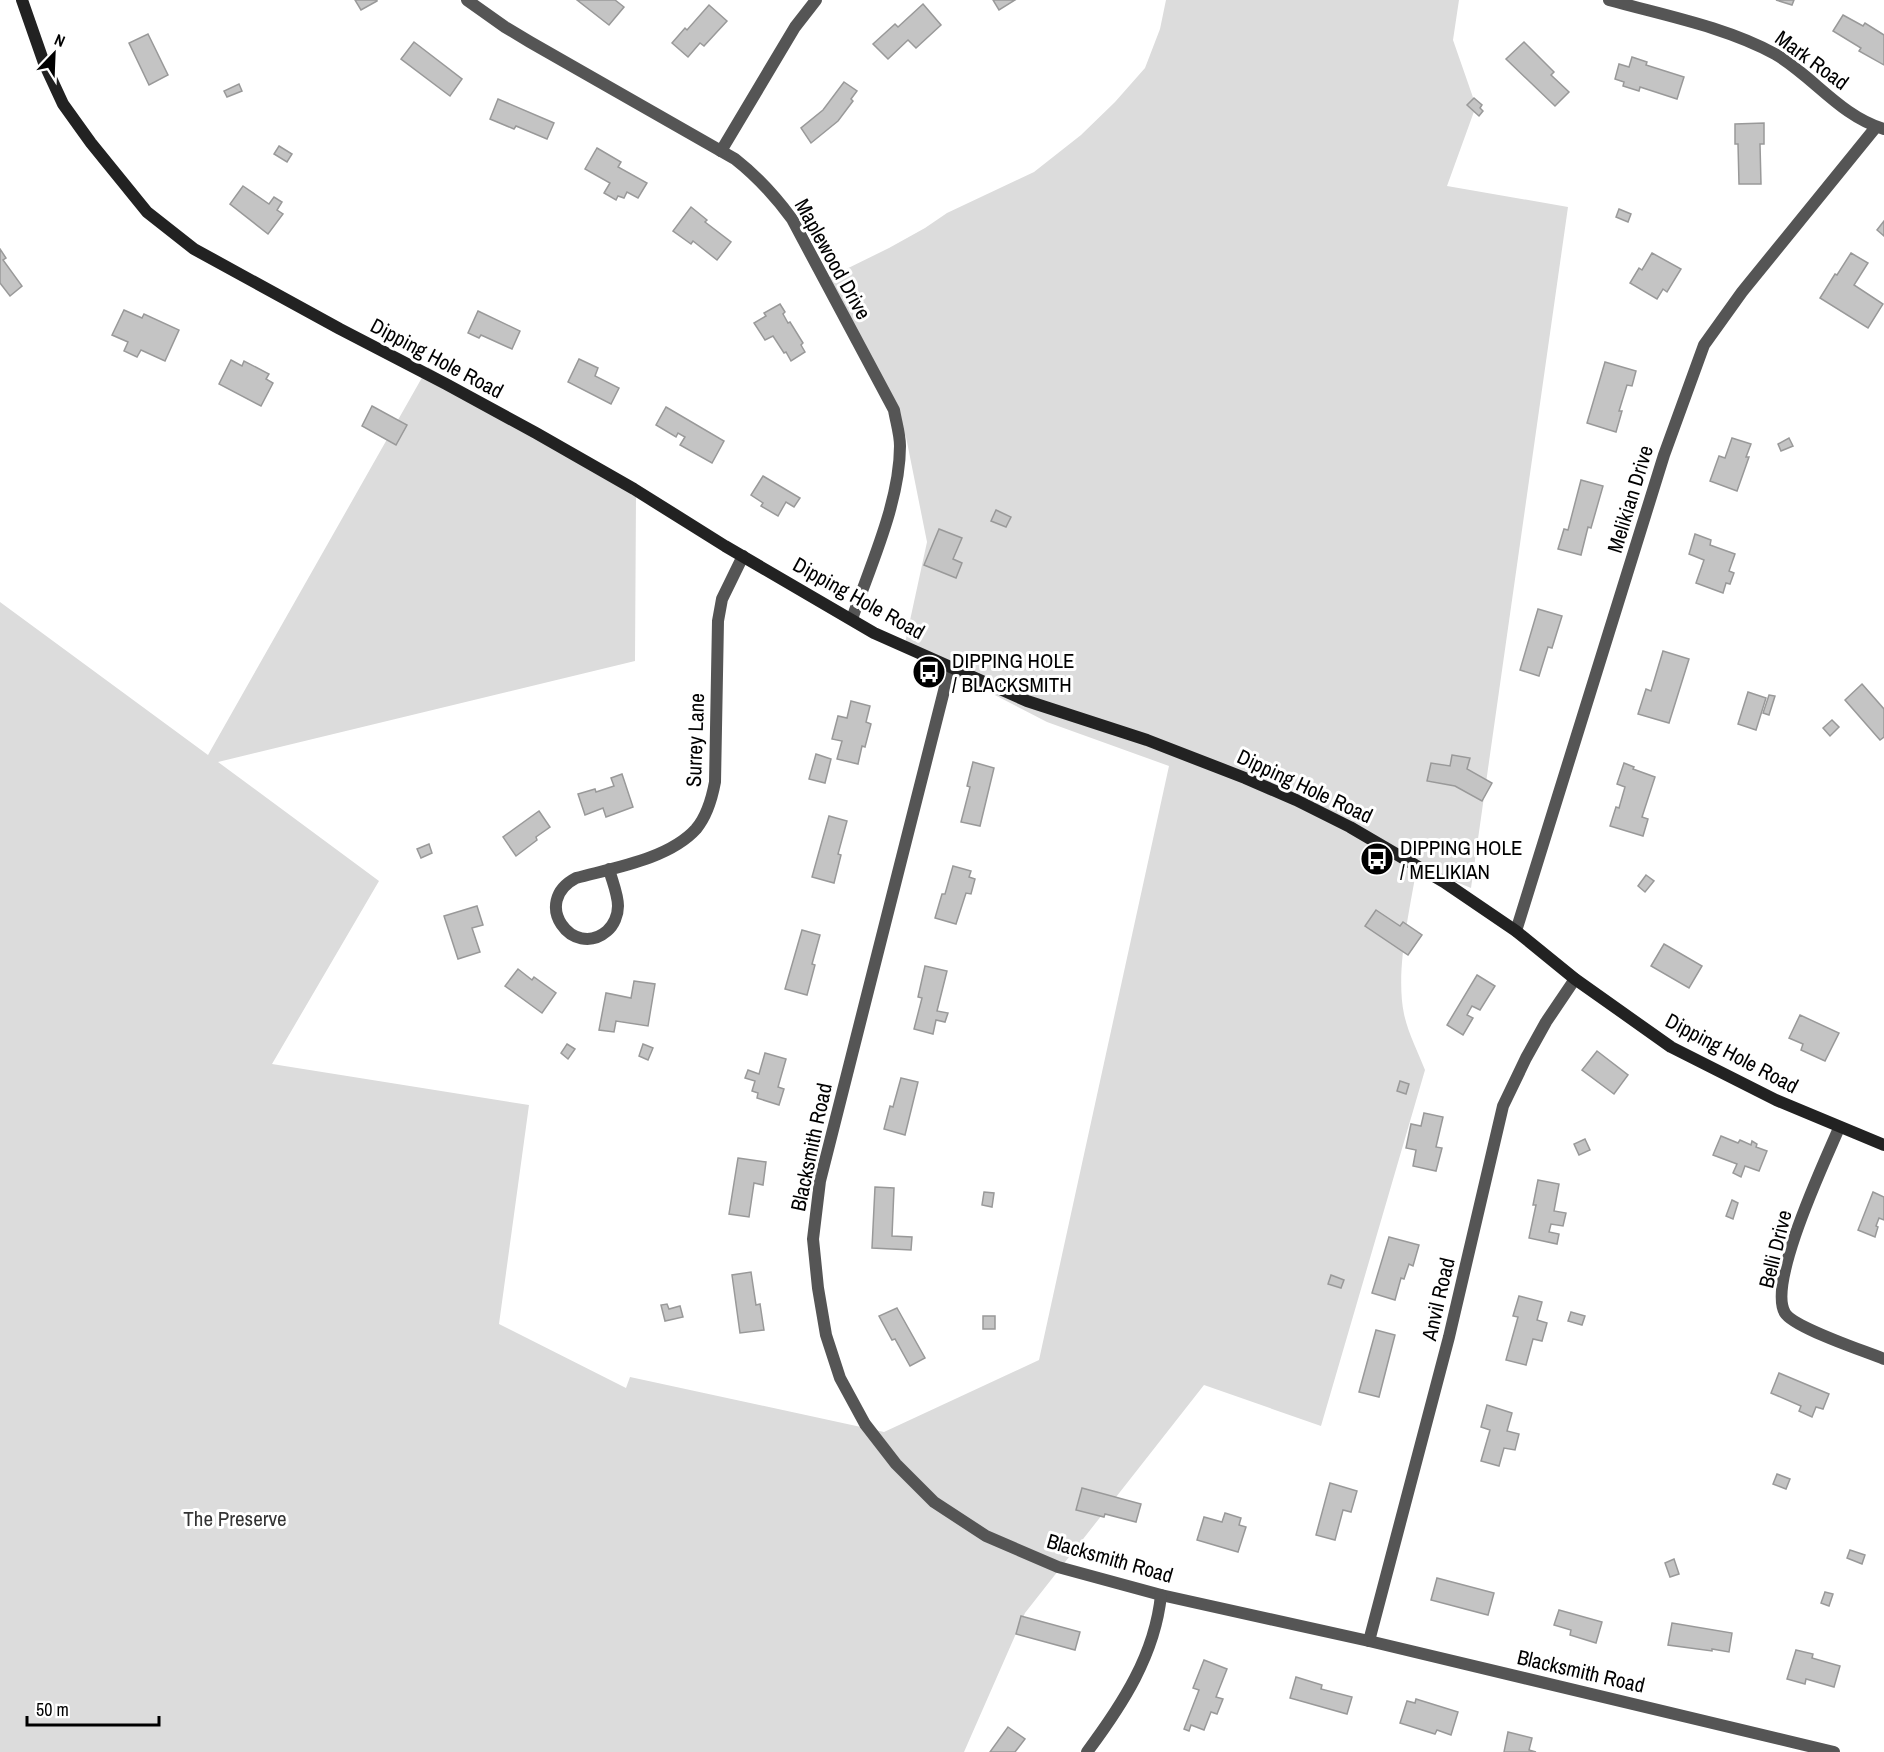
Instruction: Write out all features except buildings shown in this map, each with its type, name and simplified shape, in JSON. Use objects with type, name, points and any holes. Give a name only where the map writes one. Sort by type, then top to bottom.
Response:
[{"type":"main road","name":"Dipping Hole Road","points":[[22,0],[44,63],[69,112],[147,212],[194,249],[330,324],[446,384],[634,489],[874,633],[1027,700],[1178,752],[1296,800],[1350,827],[1444,882],[1516,931],[1575,979],[1671,1047],[1776,1100],[1884,1146]]},
{"type":"street","name":"Maplewood Drive","points":[[467,0],[530,42],[721,151],[756,175],[792,219],[894,410],[900,444],[898,479],[891,506],[852,619]]},
{"type":"street","points":[[721,151],[795,27],[816,0]]},
{"type":"street","name":"Mark Road","points":[[1609,0],[1755,43],[1798,69],[1819,90],[1846,109],[1880,128]]},
{"type":"street","name":"Melikian Drive","points":[[1516,931],[1664,455],[1704,345],[1742,292],[1880,128]]},
{"type":"street","name":"Surrey Lane","points":[[609,869],[618,908],[615,921],[607,931],[595,937],[582,938],[569,933],[557,917],[556,903],[565,885],[576,878],[658,854],[682,841],[696,829],[708,807],[716,782],[718,621],[722,598],[743,556]]},
{"type":"street","name":"Blacksmith Road","points":[[950,667],[820,1181],[813,1239],[826,1335],[840,1378],[866,1424],[896,1464],[934,1502],[986,1536],[1058,1567],[1161,1595],[1369,1641],[1834,1752]]},
{"type":"street","name":"Anvil Road","points":[[1369,1641],[1449,1337],[1503,1106],[1546,1022],[1575,979]]},
{"type":"street","name":"Belli Drive","points":[[1839,1128],[1806,1206],[1785,1270],[1781,1299],[1785,1314],[1800,1325],[1884,1359]]},
{"type":"street","points":[[1087,1752],[1111,1720],[1135,1680],[1151,1645],[1161,1595]]},
{"type":"green space","name":"The Preserve","points":[[1166,0],[1459,0],[1453,40],[1476,106],[1447,186],[1568,207],[1471,888],[1417,866],[1404,940],[1401,979],[1404,1014],[1425,1070],[1321,1426],[1204,1385],[1025,1613],[964,1752],[0,1752],[0,602],[208,755],[428,367],[636,496],[635,661],[218,762],[379,881],[272,1064],[529,1105],[499,1324],[626,1388],[630,1377],[884,1432],[1039,1360],[1169,766],[1047,722],[904,648],[927,542],[906,437],[826,279],[889,248],[947,213],[1034,172],[1081,135],[1145,68],[1160,29]]},
{"type":"place","name":"DIPPING HOLE / BLACKSMITH","points":[[929,672]]},
{"type":"place","name":"DIPPING HOLE / MELIKIAN","points":[[1377,859]]}]
